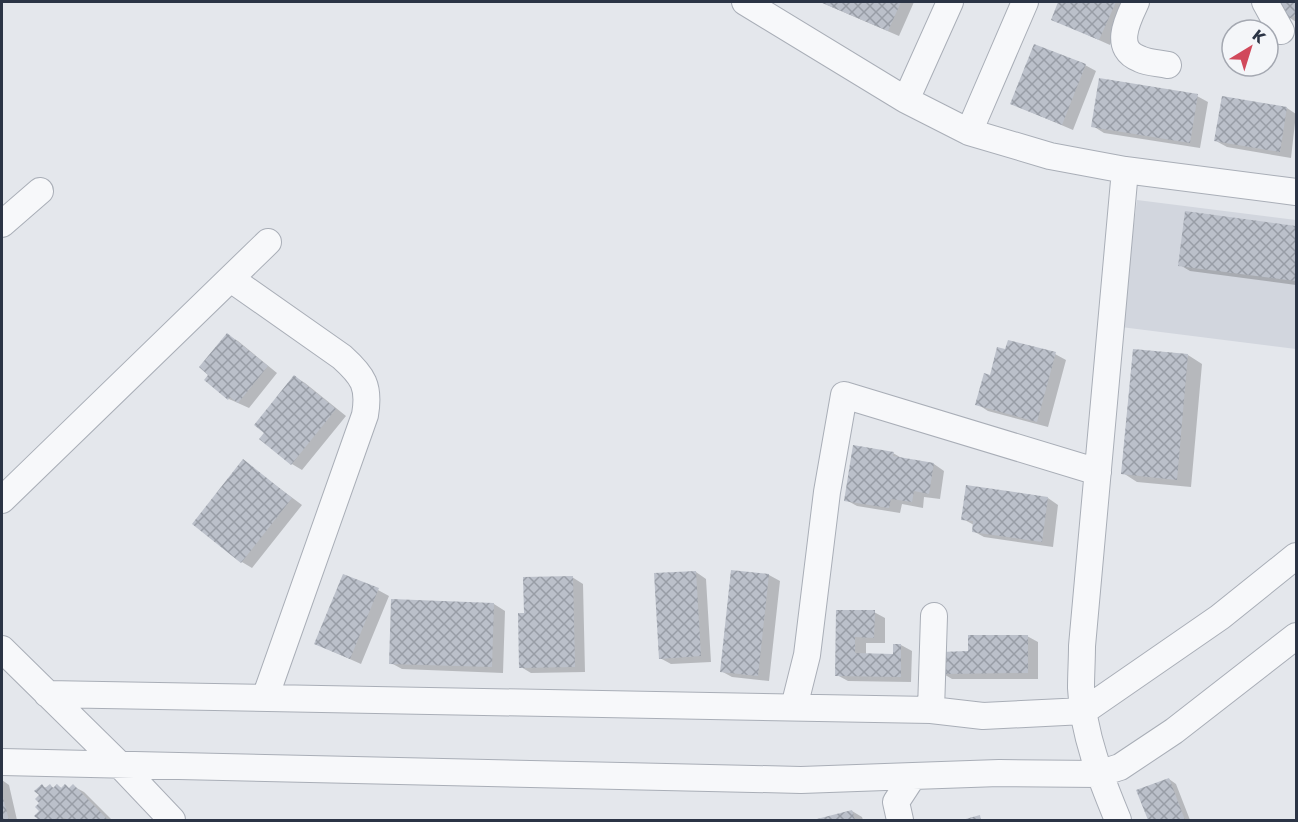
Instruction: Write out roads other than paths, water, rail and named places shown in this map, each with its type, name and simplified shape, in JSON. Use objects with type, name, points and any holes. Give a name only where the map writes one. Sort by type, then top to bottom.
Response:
[{"type":"street","points":[[745,2],[906,100],[969,132],[1050,156],[1125,170],[1296,192]]},
{"type":"street","points":[[906,100],[950,2]]},
{"type":"street","points":[[969,132],[1025,2]]},
{"type":"street","points":[[1136,2],[1123,32],[1126,46],[1131,54],[1139,59],[1168,65]]},
{"type":"street","points":[[1264,2],[1281,32]]},
{"type":"street","points":[[1118,820],[1098,774],[1081,688],[1125,170]]},
{"type":"street","points":[[2,224],[40,191]]},
{"type":"street","points":[[2,500],[268,242]]},
{"type":"street","points":[[231,279],[342,357],[355,369],[366,389],[367,401],[365,415],[265,698]]},
{"type":"street","points":[[794,707],[807,655],[827,492],[844,395],[1098,472]]},
{"type":"street","points":[[47,694],[931,710],[984,716],[1084,711],[1220,617],[1296,556]]},
{"type":"street","points":[[931,710],[934,616]]},
{"type":"street","points":[[2,762],[801,780],[999,773],[1098,774],[1120,767],[1174,731],[1296,636]]},
{"type":"street","points":[[2,649],[172,820]]},
{"type":"street","points":[[900,820],[896,802],[913,776]]}]
